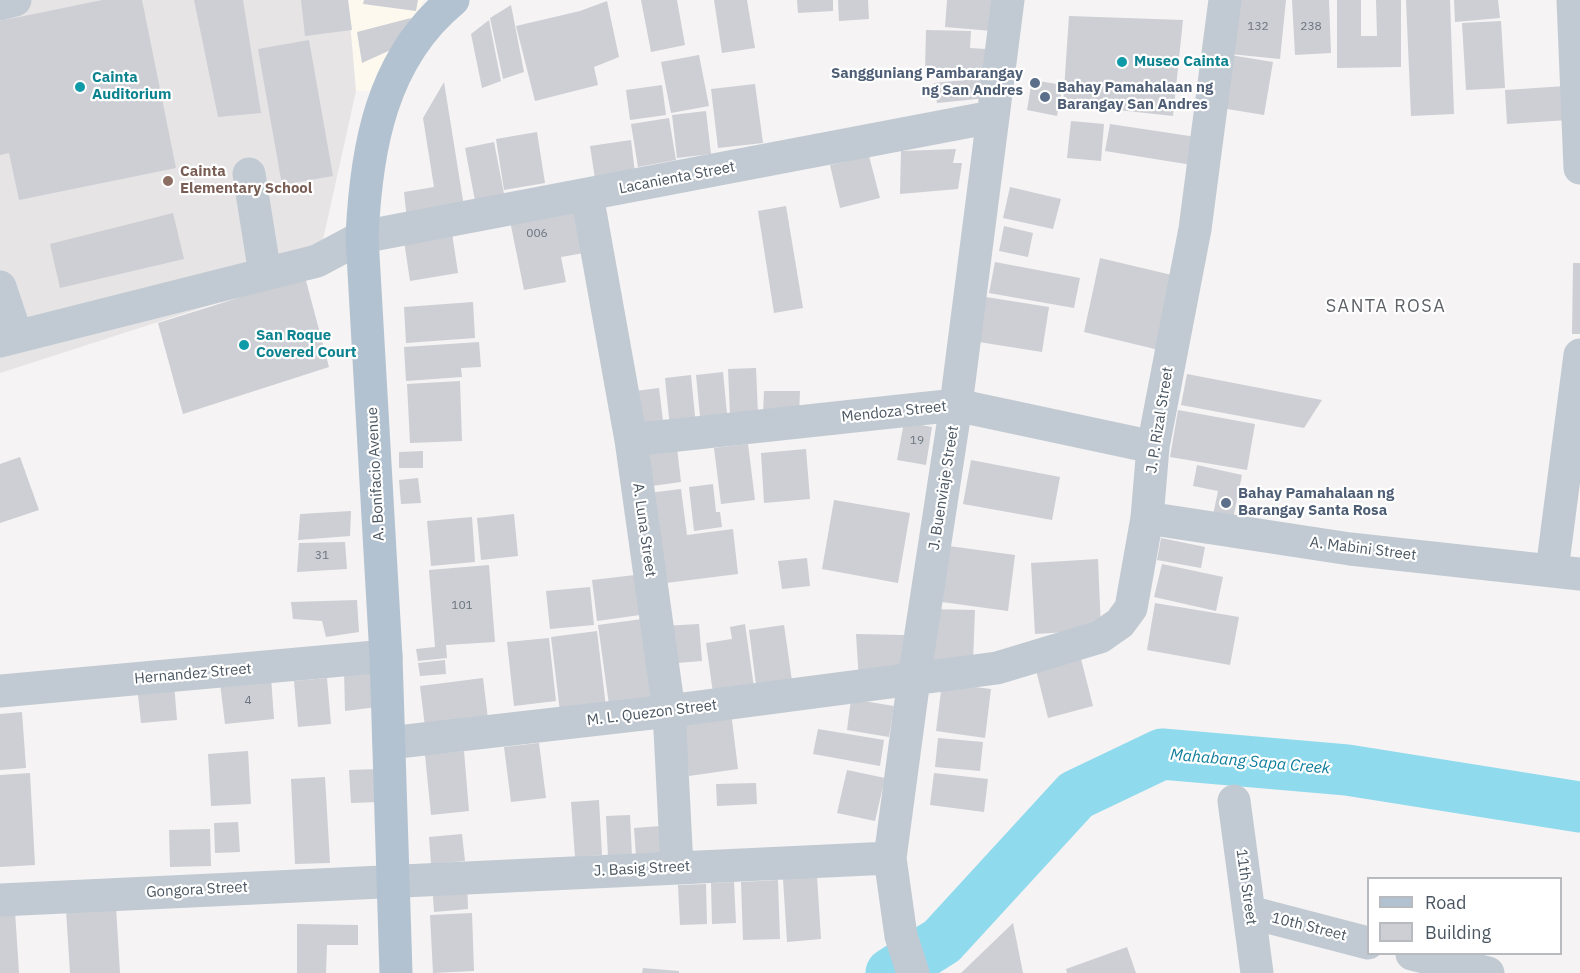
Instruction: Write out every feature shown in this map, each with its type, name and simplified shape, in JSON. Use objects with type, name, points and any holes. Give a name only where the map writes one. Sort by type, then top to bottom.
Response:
[{"type":"main road","name":"A. Bonifacio Avenue","points":[[396,973],[386,656],[362,237],[365,177],[381,107],[404,58],[443,4]]},
{"type":"street","points":[[0,4],[15,0]]},
{"type":"street","name":"J. Buenviaje Street","points":[[913,973],[901,936],[890,858],[914,679],[956,405],[1008,0]]},
{"type":"street","name":"J. P. Rizal Street","points":[[914,679],[997,668],[1100,637],[1120,623],[1131,608],[1147,518],[1153,447],[1195,229],[1225,0]]},
{"type":"street","points":[[1573,0],[1580,168]]},
{"type":"street","name":"Lacanienta Street","points":[[8,338],[317,261],[362,237],[992,117]]},
{"type":"street","points":[[249,174],[265,274]]},
{"type":"street","name":"A. Luna Street","points":[[586,195],[631,440],[669,711],[677,867]]},
{"type":"street","points":[[0,287],[8,338]]},
{"type":"street","points":[[1566,572],[1580,355]]},
{"type":"street","name":"Mendoza Street","points":[[631,440],[956,405],[1153,447]]},
{"type":"street","name":"A. Mabini Street","points":[[1147,518],[1350,549],[1566,572]]},
{"type":"street","name":"Hernandez Street","points":[[0,691],[386,656]]},
{"type":"street","name":"M. L. Quezon Street","points":[[389,743],[669,711],[914,679]]},
{"type":"street","name":"11th Street","points":[[1234,801],[1257,973]]},
{"type":"street","name":"J. Basig Street","points":[[394,880],[890,858]]},
{"type":"street","name":"Gongora Street","points":[[0,900],[394,880]]},
{"type":"street","name":"10th Street","points":[[1249,912],[1367,943]]},
{"type":"street","points":[[1416,955],[1488,973]]},
{"type":"shaded area","name":"Cainta Elementary School","points":[[0,0],[348,0],[356,91],[316,271],[0,373]]},
{"type":"shaded area","points":[[348,0],[424,0],[377,91],[356,91]]},
{"type":"building","name":"Cainta Auditorium","points":[[102,0],[142,0],[176,168],[19,200],[9,153],[0,155],[0,21]]},
{"type":"building","points":[[194,0],[243,0],[261,113],[218,117]]},
{"type":"building","points":[[301,0],[348,0],[352,30],[305,36]]},
{"type":"building","points":[[364,0],[418,0],[416,11],[363,4]]},
{"type":"building","points":[[641,0],[677,0],[685,45],[651,52]]},
{"type":"building","points":[[714,0],[747,0],[755,48],[722,53]]},
{"type":"building","points":[[797,0],[833,0],[833,11],[798,13]]},
{"type":"building","points":[[838,0],[868,0],[869,19],[839,21]]},
{"type":"building","points":[[947,0],[995,0],[992,31],[945,27]]},
{"type":"building","points":[[1235,0],[1286,0],[1280,59],[1230,54]]},
{"type":"building","points":[[1292,0],[1329,0],[1331,53],[1295,55]]},
{"type":"building","points":[[1337,0],[1361,0],[1361,36],[1377,36],[1376,0],[1401,0],[1401,67],[1337,68]]},
{"type":"building","points":[[1406,0],[1450,0],[1454,114],[1411,116]]},
{"type":"building","points":[[1454,0],[1498,0],[1500,18],[1455,22]]},
{"type":"building","points":[[607,1],[619,57],[594,67],[598,85],[535,101],[516,26],[580,11]]},
{"type":"building","points":[[511,5],[524,72],[503,79],[490,18]]},
{"type":"building","name":"Museo Cainta","points":[[1069,16],[1183,20],[1173,116],[1063,104]]},
{"type":"building","points":[[411,18],[395,48],[362,63],[357,32]]},
{"type":"building","points":[[489,20],[501,81],[482,88],[471,34]]},
{"type":"building","points":[[1501,21],[1505,88],[1466,90],[1462,23]]},
{"type":"building","points":[[926,30],[971,31],[970,48],[986,49],[985,74],[925,72]]},
{"type":"building","points":[[309,40],[333,176],[282,185],[258,49]]},
{"type":"building","points":[[699,55],[709,106],[671,113],[661,62]]},
{"type":"building","points":[[1230,55],[1273,62],[1264,115],[1221,108]]},
{"type":"building","points":[[985,78],[987,98],[937,103],[934,83]]},
{"type":"building","name":"Bahay Pamahalaan ng Barangay San Andres","points":[[1032,80],[1063,85],[1057,116],[1027,110]]},
{"type":"building","points":[[444,82],[465,213],[407,220],[404,192],[434,187],[423,118]]},
{"type":"building","points":[[755,84],[763,143],[718,148],[711,89]]},
{"type":"building","points":[[662,85],[666,115],[630,120],[626,90]]},
{"type":"building","points":[[1566,86],[1568,120],[1507,124],[1505,90]]},
{"type":"building","points":[[706,111],[711,154],[677,158],[672,115]]},
{"type":"building","points":[[669,118],[676,160],[638,167],[631,124]]},
{"type":"building","points":[[1071,121],[1104,124],[1101,161],[1067,158]]},
{"type":"building","points":[[1110,124],[1196,137],[1192,165],[1105,151]]},
{"type":"building","points":[[537,132],[545,183],[504,190],[496,139]]},
{"type":"building","points":[[631,140],[635,173],[595,179],[590,146]]},
{"type":"building","points":[[494,142],[505,199],[476,206],[465,148]]},
{"type":"building","points":[[956,149],[953,163],[962,163],[958,189],[900,194],[901,151]]},
{"type":"building","points":[[869,156],[880,198],[840,208],[830,165]]},
{"type":"building","points":[[1010,187],[1061,199],[1053,229],[1003,218]]},
{"type":"building","points":[[786,206],[803,308],[774,313],[758,211]]},
{"type":"building","points":[[574,208],[584,253],[561,257],[566,282],[524,290],[510,221]]},
{"type":"building","points":[[173,213],[184,259],[60,288],[50,244]]},
{"type":"building","points":[[1004,226],[1033,233],[1028,257],[999,251]]},
{"type":"building","points":[[452,233],[458,273],[410,281],[404,241]]},
{"type":"building","points":[[1100,258],[1176,276],[1159,350],[1084,332]]},
{"type":"building","points":[[995,262],[1080,278],[1074,308],[989,293]]},
{"type":"building","points":[[1573,263],[1580,263],[1580,334],[1572,334]]},
{"type":"building","name":"San Roque Covered Court","points":[[305,277],[329,367],[183,414],[158,323]]},
{"type":"building","points":[[986,297],[1049,307],[1042,352],[979,342]]},
{"type":"building","points":[[473,302],[475,338],[406,343],[404,307]]},
{"type":"building","points":[[479,342],[481,367],[461,368],[462,377],[406,381],[404,347]]},
{"type":"building","points":[[756,368],[758,414],[730,415],[728,369]]},
{"type":"building","points":[[723,372],[728,424],[701,427],[696,375]]},
{"type":"building","points":[[1187,374],[1322,400],[1304,428],[1181,405]]},
{"type":"building","points":[[691,375],[696,426],[670,428],[665,378]]},
{"type":"building","points":[[460,381],[462,441],[410,443],[407,384]]},
{"type":"building","points":[[659,388],[664,429],[639,431],[635,391]]},
{"type":"building","points":[[764,391],[800,391],[799,415],[763,414]]},
{"type":"building","points":[[1178,410],[1255,424],[1247,470],[1170,457]]},
{"type":"building","points":[[904,422],[932,427],[926,465],[897,460]]},
{"type":"building","points":[[748,444],[755,500],[721,504],[714,448]]},
{"type":"building","points":[[677,448],[681,482],[645,487],[641,453]]},
{"type":"building","points":[[806,449],[810,499],[764,503],[761,453]]},
{"type":"building","points":[[423,451],[423,468],[399,468],[399,452]]},
{"type":"building","points":[[20,457],[39,510],[0,523],[0,464]]},
{"type":"building","points":[[971,460],[1060,477],[1052,520],[963,504]]},
{"type":"building","name":"Bahay Pamahalaan ng Barangay Santa Rosa","points":[[1197,465],[1242,475],[1233,519],[1213,515],[1218,491],[1193,486]]},
{"type":"building","points":[[418,478],[421,503],[401,504],[399,480]]},
{"type":"building","points":[[713,484],[716,512],[720,512],[722,527],[694,531],[689,487]]},
{"type":"building","points":[[681,489],[687,535],[733,529],[738,574],[658,584],[648,493]]},
{"type":"building","points":[[834,500],[910,513],[898,583],[822,569]]},
{"type":"building","points":[[351,511],[350,536],[298,540],[300,514]]},
{"type":"building","points":[[514,514],[518,556],[481,560],[477,518]]},
{"type":"building","points":[[472,517],[475,562],[431,566],[427,521]]},
{"type":"building","points":[[1161,538],[1205,547],[1201,568],[1157,560]]},
{"type":"building","points":[[345,542],[347,569],[297,572],[299,543]]},
{"type":"building","points":[[949,546],[1015,555],[1008,611],[942,602]]},
{"type":"building","points":[[807,558],[810,586],[782,589],[778,561]]},
{"type":"building","points":[[1098,559],[1101,630],[1035,634],[1031,563]]},
{"type":"building","points":[[1162,564],[1223,577],[1216,611],[1154,597]]},
{"type":"building","points":[[489,565],[495,642],[446,645],[447,658],[418,661],[416,649],[435,647],[429,570]]},
{"type":"building","points":[[635,575],[640,615],[597,621],[592,580]]},
{"type":"building","points":[[590,587],[594,625],[550,629],[546,591]]},
{"type":"building","points":[[357,600],[359,632],[326,637],[322,621],[293,619],[291,602]]},
{"type":"building","points":[[1155,603],[1239,617],[1230,665],[1147,650]]},
{"type":"building","points":[[929,609],[975,610],[973,662],[928,662]]},
{"type":"building","points":[[642,619],[654,699],[609,705],[598,625]]},
{"type":"building","points":[[699,624],[702,661],[665,664],[662,626]]},
{"type":"building","points":[[745,624],[754,687],[713,693],[706,643],[732,639],[730,627]]},
{"type":"building","points":[[784,625],[792,681],[756,685],[749,630]]},
{"type":"building","points":[[597,631],[606,707],[560,712],[551,637]]},
{"type":"building","points":[[856,634],[905,635],[901,671],[859,681]]},
{"type":"building","points":[[549,638],[556,701],[514,706],[507,642]]},
{"type":"building","points":[[1081,659],[1093,706],[1048,718],[1036,670]]},
{"type":"building","points":[[445,660],[446,674],[420,676],[418,663]]},
{"type":"building","points":[[375,667],[377,707],[345,711],[344,670]]},
{"type":"building","points":[[271,677],[274,719],[225,724],[220,683]]},
{"type":"building","points":[[327,678],[331,724],[298,727],[294,681]]},
{"type":"building","points":[[483,678],[488,719],[425,727],[420,686]]},
{"type":"building","points":[[174,683],[177,720],[141,723],[137,686]]},
{"type":"building","points":[[942,683],[991,689],[985,738],[936,731]]},
{"type":"building","points":[[851,699],[894,706],[889,737],[847,730]]},
{"type":"building","points":[[22,712],[26,768],[0,770],[0,714]]},
{"type":"building","points":[[731,712],[738,769],[689,776],[682,719]]},
{"type":"building","points":[[818,729],[884,740],[880,766],[813,754]]},
{"type":"building","points":[[938,738],[983,742],[980,771],[935,767]]},
{"type":"building","points":[[539,743],[546,798],[511,802],[504,747]]},
{"type":"building","points":[[248,751],[251,804],[211,806],[208,754]]},
{"type":"building","points":[[464,751],[469,811],[431,815],[425,755]]},
{"type":"building","points":[[378,769],[379,802],[351,803],[349,770]]},
{"type":"building","points":[[847,770],[885,778],[875,821],[837,813]]},
{"type":"building","points":[[30,773],[35,865],[0,867],[0,775]]},
{"type":"building","points":[[934,773],[988,779],[984,812],[930,805]]},
{"type":"building","points":[[325,777],[330,863],[295,864],[291,779]]},
{"type":"building","points":[[756,783],[757,804],[717,806],[716,784]]},
{"type":"building","points":[[599,800],[602,855],[575,857],[571,802]]},
{"type":"building","points":[[630,815],[632,856],[608,857],[606,816]]},
{"type":"building","points":[[238,822],[240,852],[215,853],[214,823]]},
{"type":"building","points":[[661,826],[663,853],[636,856],[634,828]]},
{"type":"building","points":[[210,829],[211,866],[170,867],[169,830]]},
{"type":"building","points":[[462,834],[465,861],[431,864],[429,837]]},
{"type":"building","points":[[817,876],[821,939],[787,942],[783,879]]},
{"type":"building","points":[[467,879],[468,909],[434,912],[432,881]]},
{"type":"building","points":[[778,880],[780,939],[743,940],[741,882]]},
{"type":"building","points":[[734,882],[736,923],[712,924],[711,883]]},
{"type":"building","points":[[706,884],[707,924],[680,925],[678,885]]},
{"type":"building","points":[[116,907],[120,973],[70,973],[66,910]]},
{"type":"building","points":[[15,911],[19,973],[0,973],[0,912]]},
{"type":"building","points":[[472,913],[474,971],[433,973],[430,915]]},
{"type":"building","points":[[1013,923],[1023,973],[961,973]]},
{"type":"building","points":[[297,924],[358,925],[358,945],[327,945],[326,973],[297,973]]},
{"type":"building","points":[[1127,947],[1136,973],[1067,973],[1066,969]]},
{"type":"building","points":[[643,968],[679,971],[679,973],[642,973]]},
{"type":"waterway","name":"Mahabang Sapa Creek","points":[[891,973],[942,941],[1076,795],[1162,754],[1347,770],[1580,807]]},
{"type":"place","name":"Museo Cainta","points":[[1122,62]]},
{"type":"place","name":"Sangguniang Pambarangay ng San Andres","points":[[1035,83]]},
{"type":"place","name":"Cainta Auditorium","points":[[80,87]]},
{"type":"place","name":"Bahay Pamahalaan ng Barangay San Andres","points":[[1045,97]]},
{"type":"place","name":"Cainta Elementary School","points":[[168,181]]},
{"type":"place","name":"San Roque Covered Court","points":[[244,345]]},
{"type":"place","name":"Bahay Pamahalaan ng Barangay Santa Rosa","points":[[1226,503]]},
{"type":"district","name":"SANTA ROSA","points":[[1386,307]]}]
